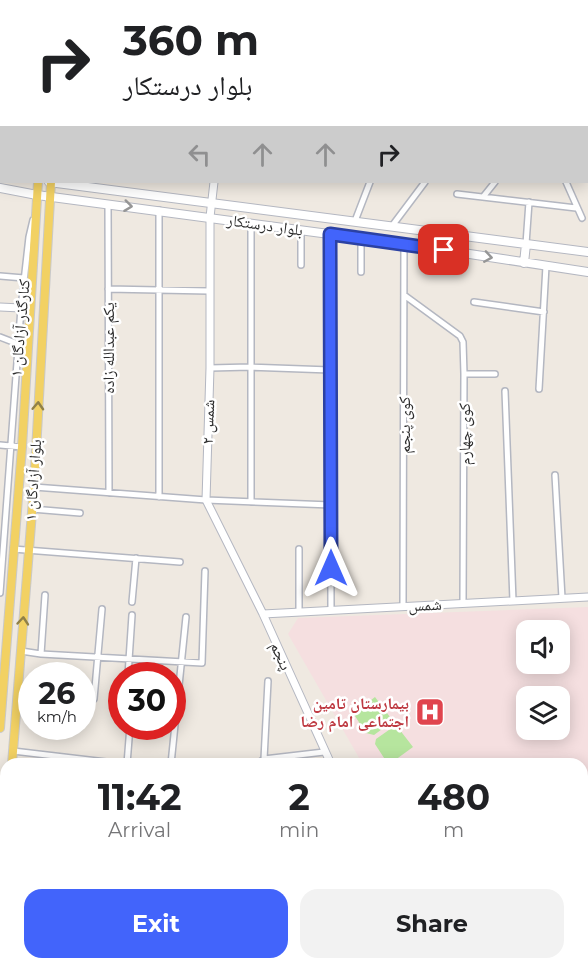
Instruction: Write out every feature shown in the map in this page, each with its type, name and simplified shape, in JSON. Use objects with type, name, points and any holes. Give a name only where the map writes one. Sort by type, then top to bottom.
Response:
[{"type":"main road","name":"بلوار آزادگان ۱","points":[[0,728],[3,655],[22,447],[38,183]]},
{"type":"main road","name":"بلوار آزادگان ۱","points":[[12,758],[34,487],[51,183]]},
{"type":"main road","name":"بلوار درستکار","points":[[59,183],[588,252]]},
{"type":"main road","name":"بلوار درستکار","points":[[0,188],[49,197],[361,238],[588,272]]},
{"type":"main road","points":[[524,263],[526,244]]},
{"type":"street","name":"شمس ۲","points":[[214,183],[210,217],[210,368],[206,500],[263,614]]},
{"type":"street","points":[[355,221],[370,183]]},
{"type":"street","points":[[392,226],[424,183]]},
{"type":"street","points":[[483,197],[494,183]]},
{"type":"street","points":[[566,183],[582,218]]},
{"type":"street","points":[[457,194],[576,208]]},
{"type":"street","points":[[526,244],[529,202]]},
{"type":"street","name":"یکم عبدالله زاده","points":[[108,204],[109,493]]},
{"type":"street","name":"کنارگذر آزادگان ۱","points":[[0,592],[1,549],[21,308],[29,237],[36,207]]},
{"type":"street","points":[[159,210],[159,497]]},
{"type":"street","points":[[251,223],[251,502]]},
{"type":"street","points":[[301,230],[301,265]]},
{"type":"street","points":[[330,234],[331,610]]},
{"type":"street","points":[[361,238],[361,272]]},
{"type":"street","name":"کوی پنجم","points":[[403,606],[404,244]]},
{"type":"street","points":[[539,389],[546,266]]},
{"type":"street","points":[[0,276],[24,278]]},
{"type":"street","points":[[108,288],[209,291]]},
{"type":"street","name":"کوی چهارم","points":[[404,295],[460,336],[463,342],[463,603]]},
{"type":"street","points":[[474,302],[543,312]]},
{"type":"street","points":[[0,307],[21,308]]},
{"type":"street","points":[[0,337],[18,344]]},
{"type":"street","points":[[210,368],[330,370]]},
{"type":"street","points":[[464,374],[495,374]]},
{"type":"street","points":[[506,391],[513,601]]},
{"type":"street","points":[[0,445],[22,447]]},
{"type":"street","points":[[555,475],[562,598]]},
{"type":"street","points":[[34,487],[206,500],[331,505]]},
{"type":"street","points":[[32,509],[80,513]]},
{"type":"street","points":[[13,549],[180,562]]},
{"type":"street","points":[[299,549],[299,612]]},
{"type":"street","points":[[132,602],[136,558]]},
{"type":"street","points":[[186,662],[202,663],[205,570]]},
{"type":"street","points":[[41,654],[45,596]]},
{"type":"street","name":"شمس","points":[[263,614],[588,597]]},
{"type":"street","points":[[96,678],[102,609]]},
{"type":"street","name":"پنجم","points":[[263,614],[328,758]]},
{"type":"street","points":[[129,662],[132,615]]},
{"type":"street","points":[[21,651],[182,662],[186,617]]},
{"type":"street","points":[[264,758],[268,681]]},
{"type":"street","points":[[127,758],[129,740]]},
{"type":"street","points":[[172,758],[174,740]]},
{"type":"street","points":[[13,751],[72,758]]},
{"type":"street","points":[[273,758],[324,752]]},
{"type":"shaded area","name":"بیمارستان تامین اجتماعی امام رضا","points":[[588,607],[588,758],[359,758],[288,634],[298,618]]},
{"type":"green space","points":[[375,697],[393,721],[374,735],[366,733],[355,716],[355,706],[363,700],[366,704]]},
{"type":"green space","points":[[396,725],[413,747],[398,758],[384,758],[375,744],[376,739]]},
{"type":"place","name":"بیمارستان تامین اجتماعی امام رضا","points":[[430,712]]},
{"type":"route","points":[[331,568],[330,234],[444,250]]}]
